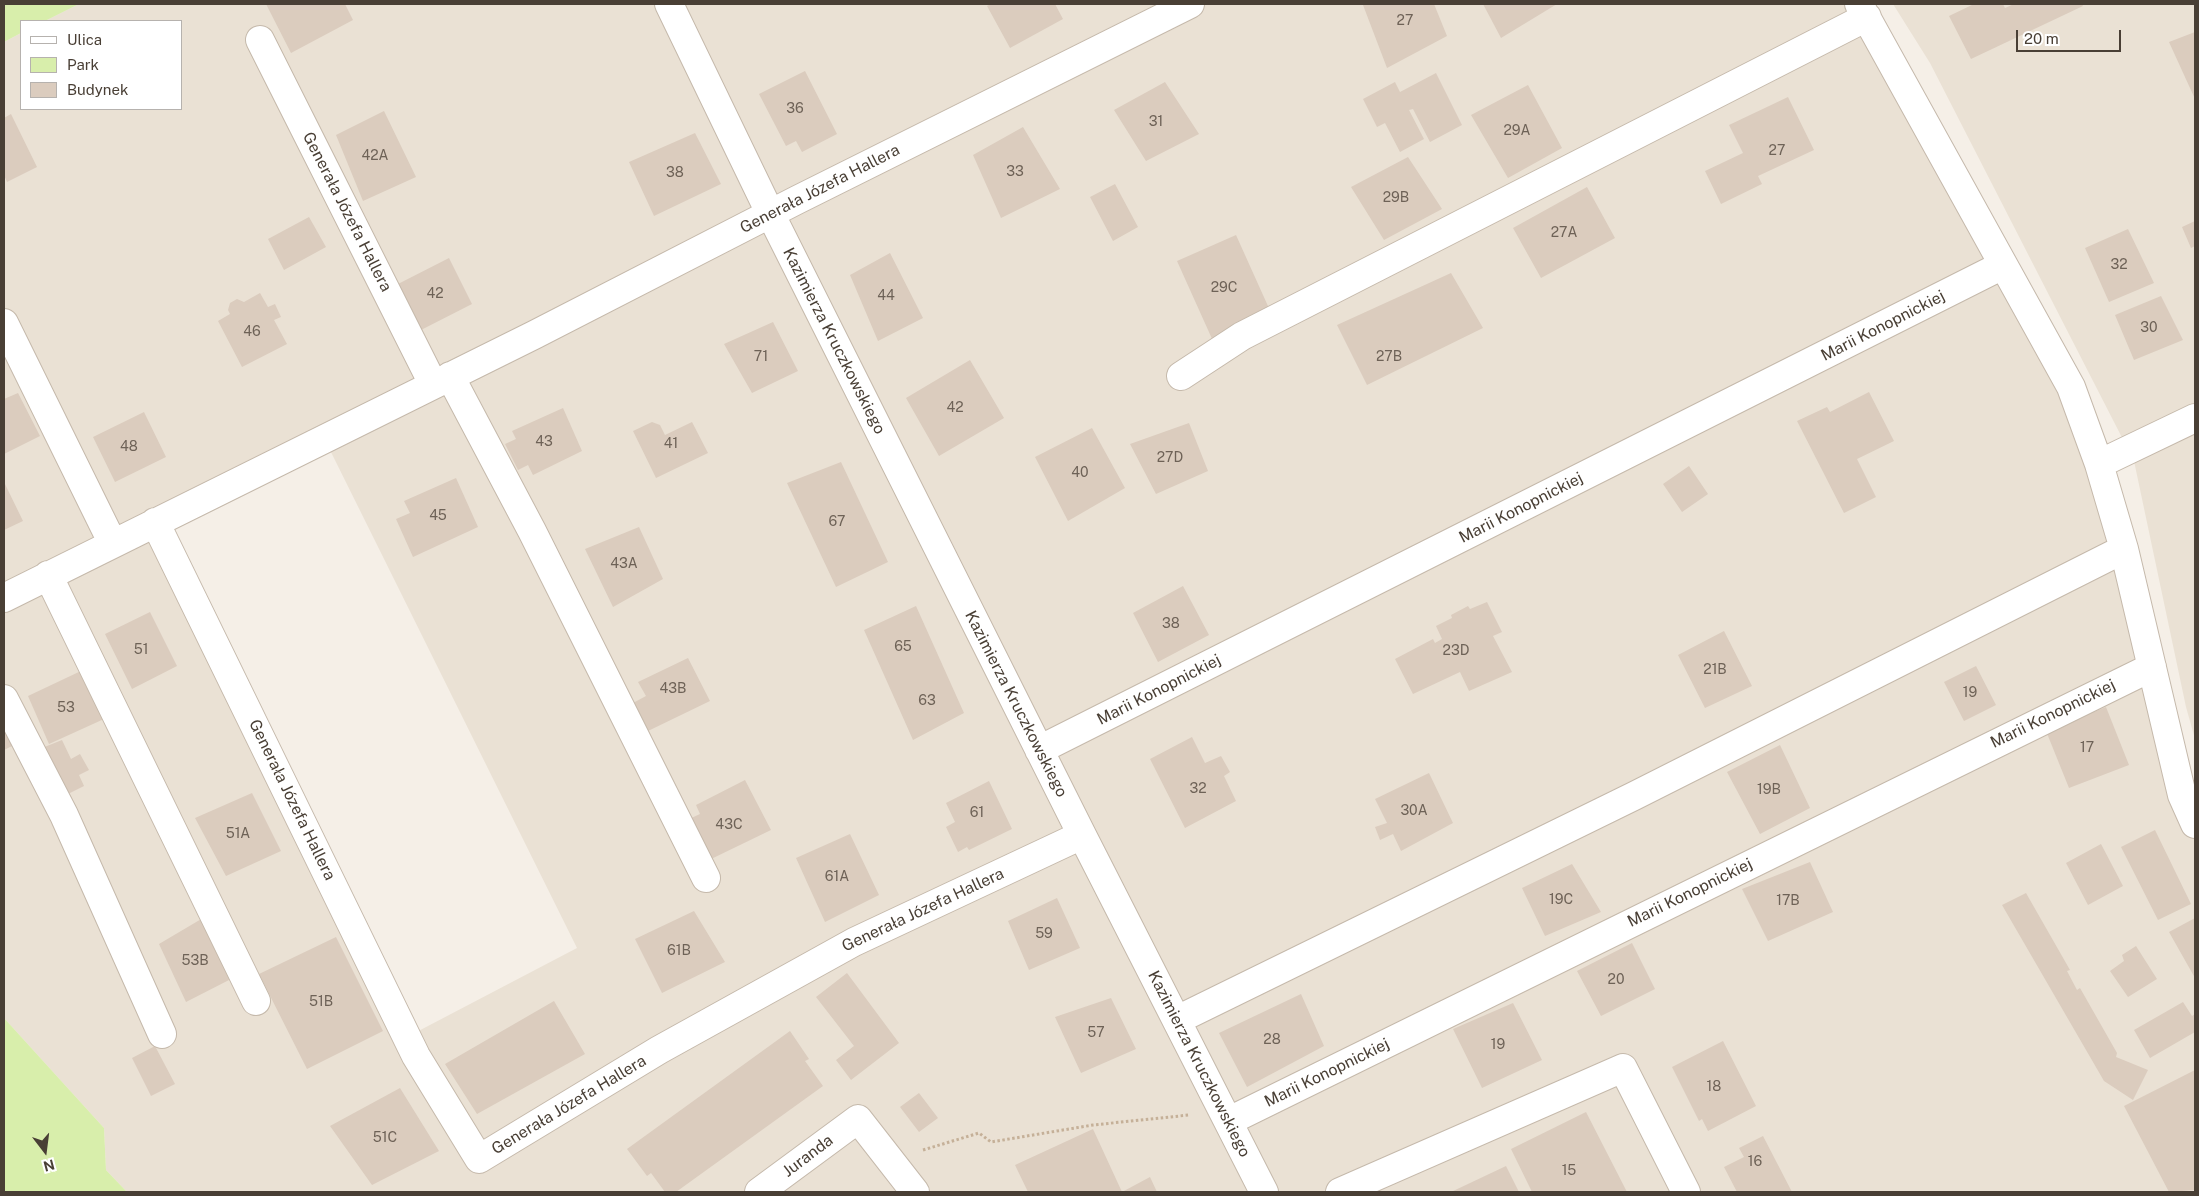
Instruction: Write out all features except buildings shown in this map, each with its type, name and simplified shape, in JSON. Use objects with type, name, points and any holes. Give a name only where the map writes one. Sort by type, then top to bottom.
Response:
[{"type":"street","name":"Kazimierza Kruczkowskiego","points":[[669,4],[770,214],[1039,750],[1227,1116],[1264,1192]]},
{"type":"street","name":"Generała Józefa Hallera","points":[[4,598],[112,542],[442,380],[1190,4]]},
{"type":"street","points":[[1181,376],[1242,336],[1863,10],[2071,387],[2099,464],[2124,549],[2182,795],[2195,824]]},
{"type":"street","name":"Generała Józefa Hallera","points":[[260,40],[442,380],[532,531],[706,878]]},
{"type":"street","name":"Marii Konopnickiej","points":[[1039,750],[2003,265]]},
{"type":"street","points":[[4,323],[112,542]]},
{"type":"street","points":[[2099,464],[2195,418]]},
{"type":"street","name":"Generała Józefa Hallera","points":[[155,522],[416,1056],[479,1159],[659,1050],[854,942],[1082,835]]},
{"type":"street","points":[[1177,1020],[1634,796],[2124,549]]},
{"type":"street","points":[[48,575],[256,1001]]},
{"type":"street","name":"Marii Konopnickiej","points":[[1227,1116],[2152,667]]},
{"type":"street","points":[[4,698],[64,815],[162,1034]]},
{"type":"street","points":[[1340,1192],[1623,1068],[1686,1192]]},
{"type":"street","name":"Juranda","points":[[759,1192],[858,1119],[890,1160]]},
{"type":"street","points":[[890,1160],[915,1192]]},
{"type":"path","points":[[890,1160],[979,1133],[991,1142],[1093,1125],[1227,1116]]},
{"type":"shaded area","points":[[79,4],[1859,4],[2071,387],[2195,820],[2195,1192],[127,1192],[106,1170],[104,1128],[4,1018],[4,42],[20,34],[20,110],[182,110],[182,20],[47,20]],"holes":[[[324,438],[577,948],[407,1037],[155,521]]]},
{"type":"shaded area","points":[[1893,4],[2195,4],[2195,739],[2186,707],[2134,461],[1930,63]]},
{"type":"green space","points":[[4,4],[79,4],[47,20],[20,20],[20,34],[4,42]]},
{"type":"green space","points":[[4,1018],[104,1128],[106,1170],[127,1192],[4,1192]]}]
